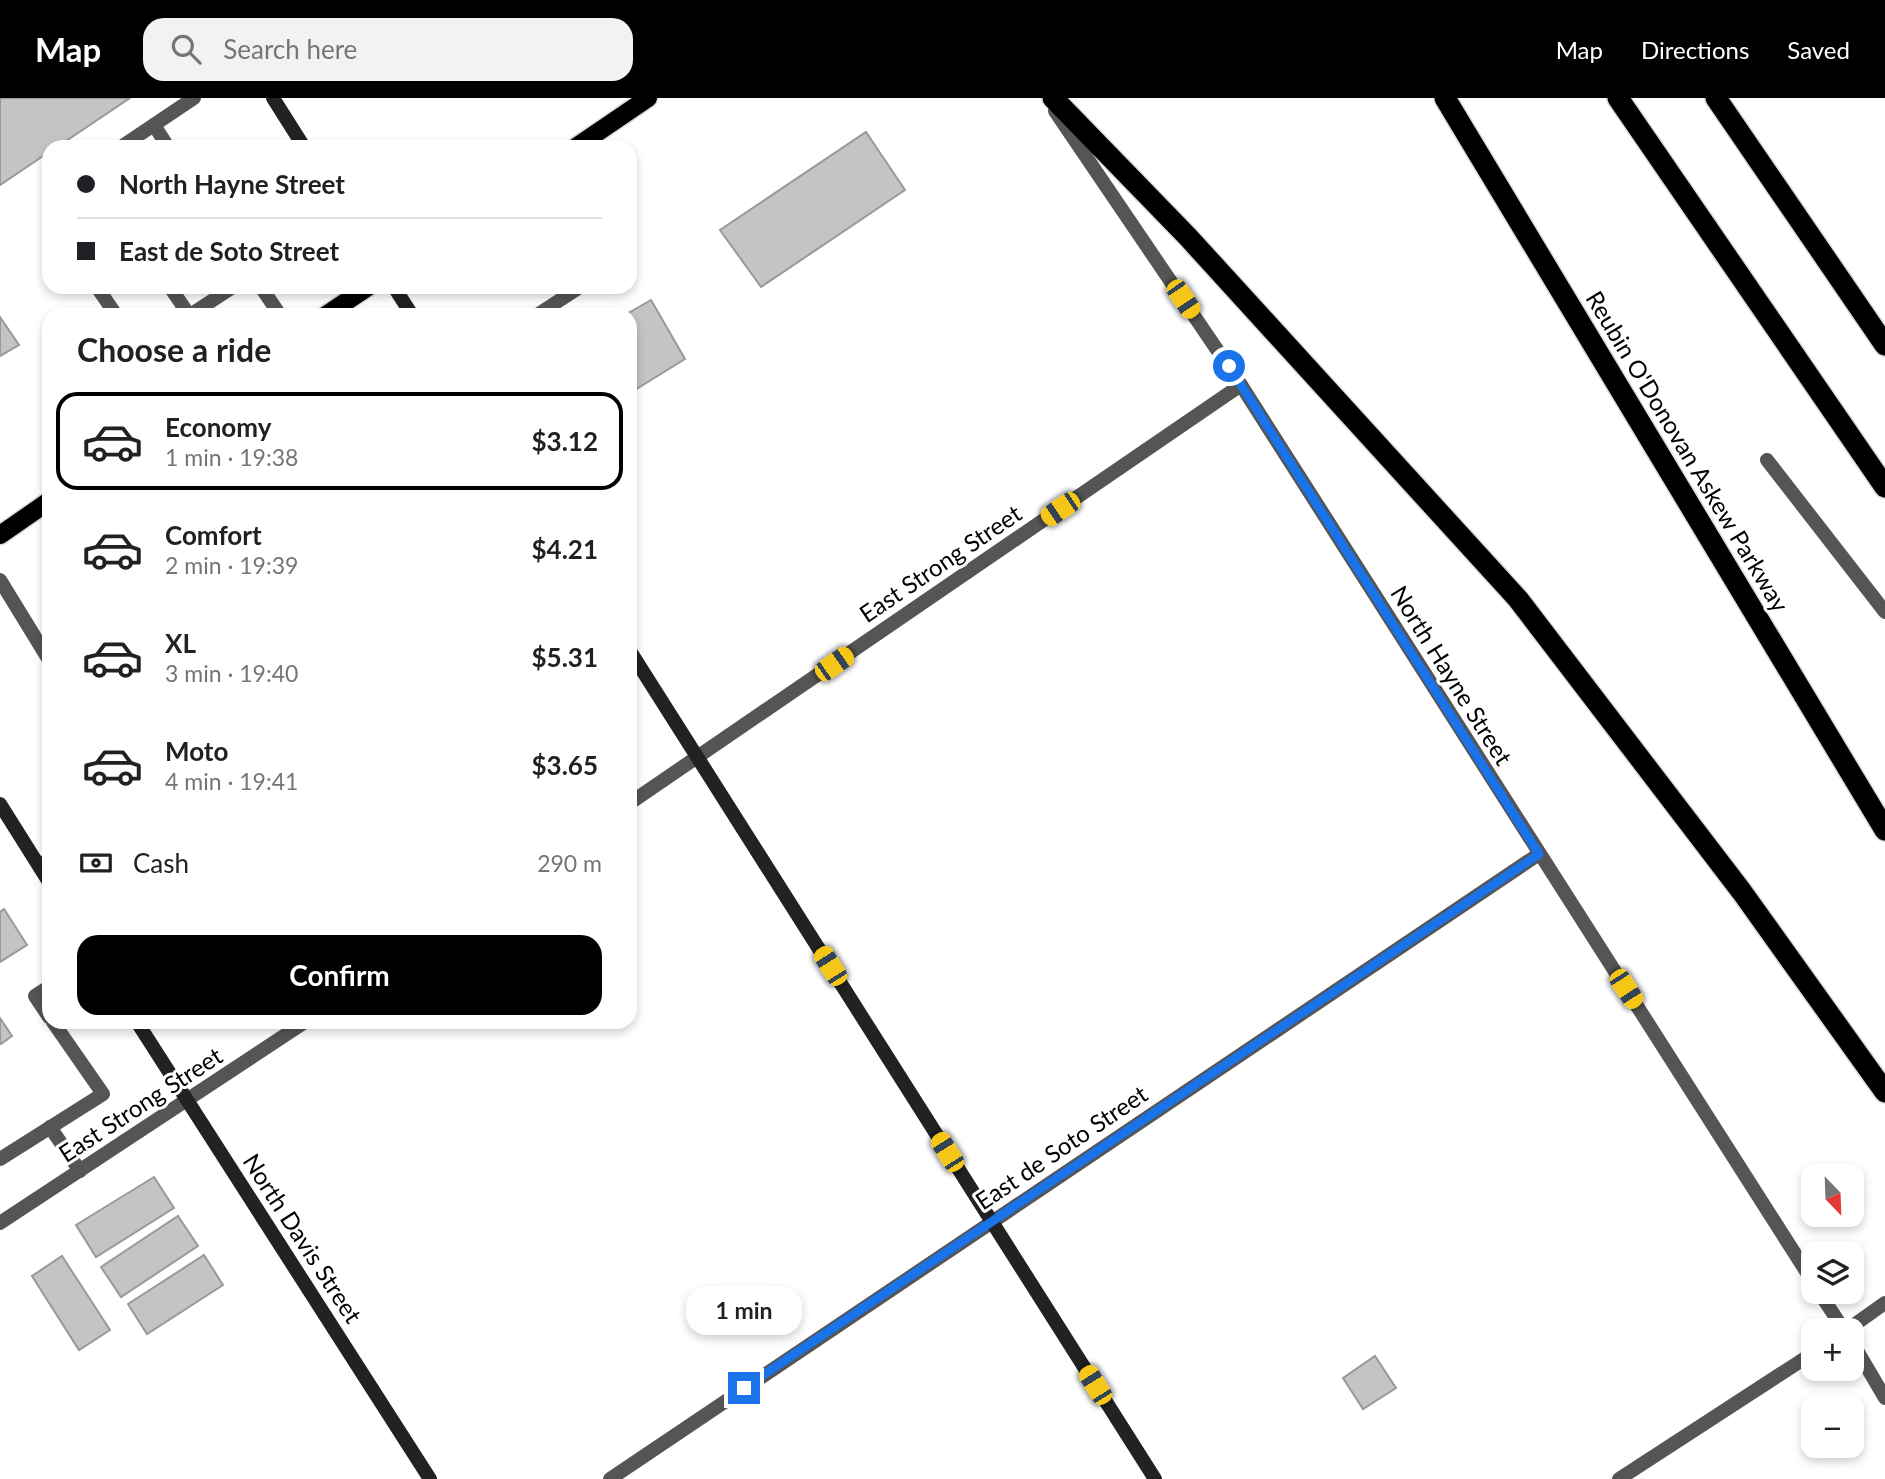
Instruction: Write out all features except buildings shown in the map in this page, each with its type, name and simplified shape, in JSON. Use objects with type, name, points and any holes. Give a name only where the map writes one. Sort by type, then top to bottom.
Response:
[{"type":"highway","points":[[1053,98],[1188,237],[1518,599],[1742,892],[1885,1092]]},
{"type":"highway","name":"Reubin O'Donovan Askew Parkway","points":[[1445,98],[1885,830]]},
{"type":"highway","points":[[1618,98],[1885,487]]},
{"type":"highway","points":[[1716,98],[1885,345]]},
{"type":"main road","points":[[273,98],[300,140]]},
{"type":"main road","points":[[586,140],[646,99]]},
{"type":"main road","points":[[336,308],[358,294]]},
{"type":"main road","points":[[0,534],[42,506]]},
{"type":"main road","points":[[637,662],[1155,1479]]},
{"type":"main road","points":[[0,804],[42,859]]},
{"type":"main road","name":"North Davis Street","points":[[141,1029],[430,1479]]},
{"type":"street","points":[[132,140],[194,98]]},
{"type":"street","name":"North Hayne Street","points":[[1046,98],[1241,385],[1801,1263]]},
{"type":"street","points":[[154,125],[164,140]]},
{"type":"street","points":[[200,308],[222,294]]},
{"type":"street","points":[[548,308],[569,294]]},
{"type":"street","name":"East Strong Street","points":[[637,798],[1241,385]]},
{"type":"street","points":[[1767,460],[1885,612]]},
{"type":"street","points":[[0,580],[42,649]]},
{"type":"street","name":"East de Soto Street","points":[[610,1479],[1539,854]]},
{"type":"street","points":[[42,992],[35,996],[42,1006]]},
{"type":"street","points":[[0,1159],[103,1094],[58,1029]]},
{"type":"street","name":"East Strong Street","points":[[0,1223],[295,1029]]},
{"type":"street","points":[[50,1127],[80,1171]]},
{"type":"street","points":[[1863,1318],[1885,1303]]},
{"type":"street","points":[[1619,1479],[1801,1361]]},
{"type":"street","points":[[1864,1362],[1885,1398]]},
{"type":"route","points":[[744,1388],[1539,854],[1229,366]]}]
